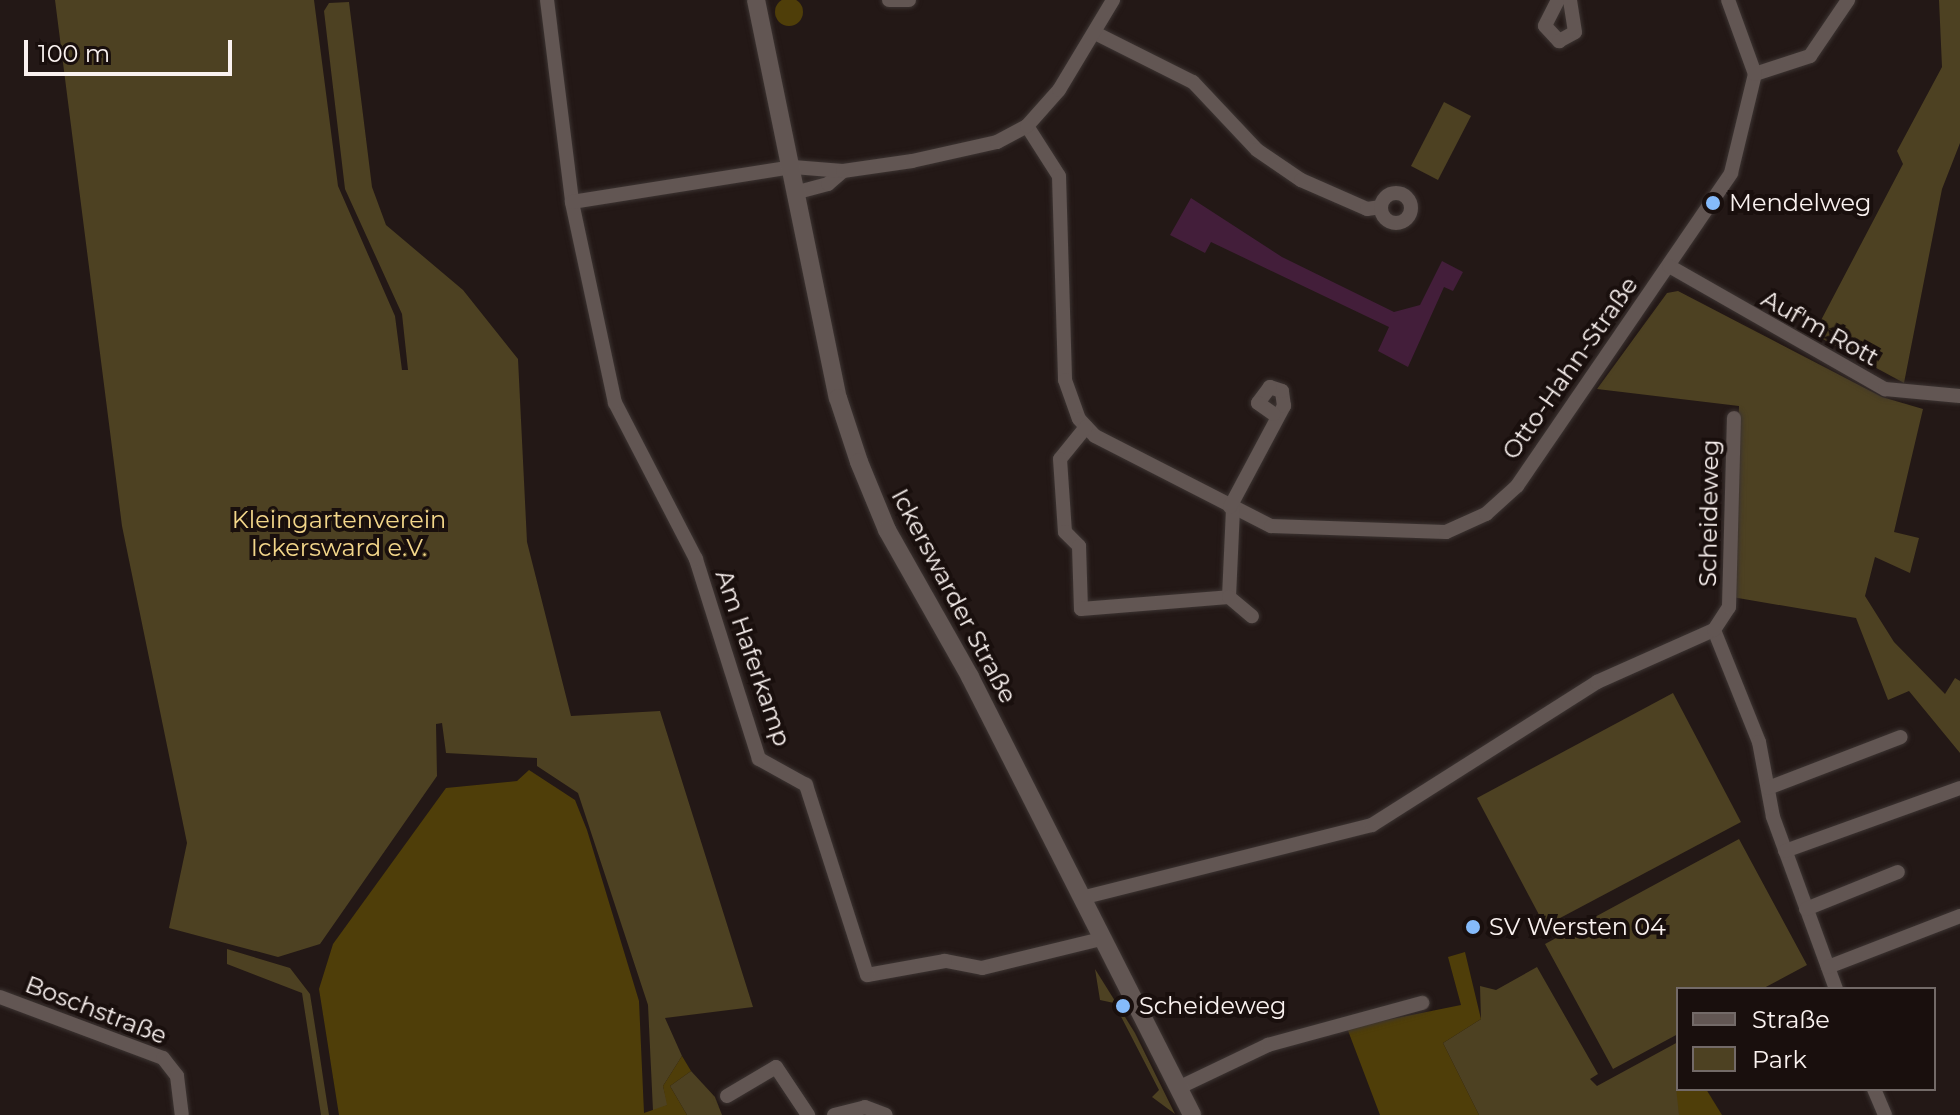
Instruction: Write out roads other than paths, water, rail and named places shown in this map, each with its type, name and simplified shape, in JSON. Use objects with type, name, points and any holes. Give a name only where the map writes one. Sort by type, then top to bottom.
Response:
[{"type":"main road","name":"Ickerswarder Straße","points":[[756,0],[793,167],[838,398],[859,462],[887,530],[1192,1115]]},
{"type":"street","name":"Am Haferkamp","points":[[547,0],[572,202],[615,403],[696,559],[759,759],[806,785],[867,975],[945,961],[982,968],[1101,939]]},
{"type":"street","points":[[889,0],[909,0]]},
{"type":"street","points":[[572,202],[793,167],[843,171],[958,152],[1027,126],[1097,34],[1113,0]]},
{"type":"street","points":[[1558,0],[1545,26],[1559,41],[1575,32],[1570,0]]},
{"type":"street","points":[[1728,0],[1755,74],[1810,56],[1848,0]]},
{"type":"street","points":[[1097,34],[1193,82],[1270,161],[1367,209],[1381,207]]},
{"type":"street","name":"Otto-Hahn-Straße","points":[[1086,427],[1231,508],[1271,526],[1446,532],[1476,520],[1517,486],[1548,431],[1669,266],[1737,161],[1755,74]]},
{"type":"street","points":[[1027,126],[1051,156],[1064,199],[1065,380],[1086,427],[1060,459],[1065,532],[1079,546],[1081,609],[1229,597],[1252,616]]},
{"type":"street","points":[[798,192],[828,184],[843,171]]},
{"type":"street","name":"Auf'm Rott","points":[[1669,266],[1885,389],[1960,396]]},
{"type":"street","points":[[1229,597],[1231,508],[1274,414]]},
{"type":"street","name":"Scheideweg","points":[[1714,630],[1729,607],[1734,418]]},
{"type":"street","points":[[1081,898],[1372,825],[1597,682],[1714,630],[1759,742],[1785,851],[1835,987]]},
{"type":"street","points":[[1768,788],[1901,737]]},
{"type":"street","points":[[1785,851],[1960,788]]},
{"type":"street","points":[[1806,909],[1898,872]]},
{"type":"street","points":[[1828,967],[1960,916]]},
{"type":"street","name":"Boschstraße","points":[[0,997],[163,1058],[177,1076],[182,1115]]},
{"type":"street","points":[[1178,1088],[1268,1045],[1422,1003]]},
{"type":"street","points":[[727,1096],[776,1067],[808,1115]]},
{"type":"street","points":[[1875,1091],[1885,1115]]},
{"type":"street","points":[[834,1115],[865,1107],[886,1115]]},
{"type":"place","name":"Mendelweg","points":[[1713,203]]},
{"type":"place","name":"SV Wersten 04","points":[[1473,927]]},
{"type":"place","name":"Scheideweg","points":[[1123,1006]]},
{"type":"park label","name":"Kleingartenverein Ickersward e.V.","points":[[339,534]]}]
